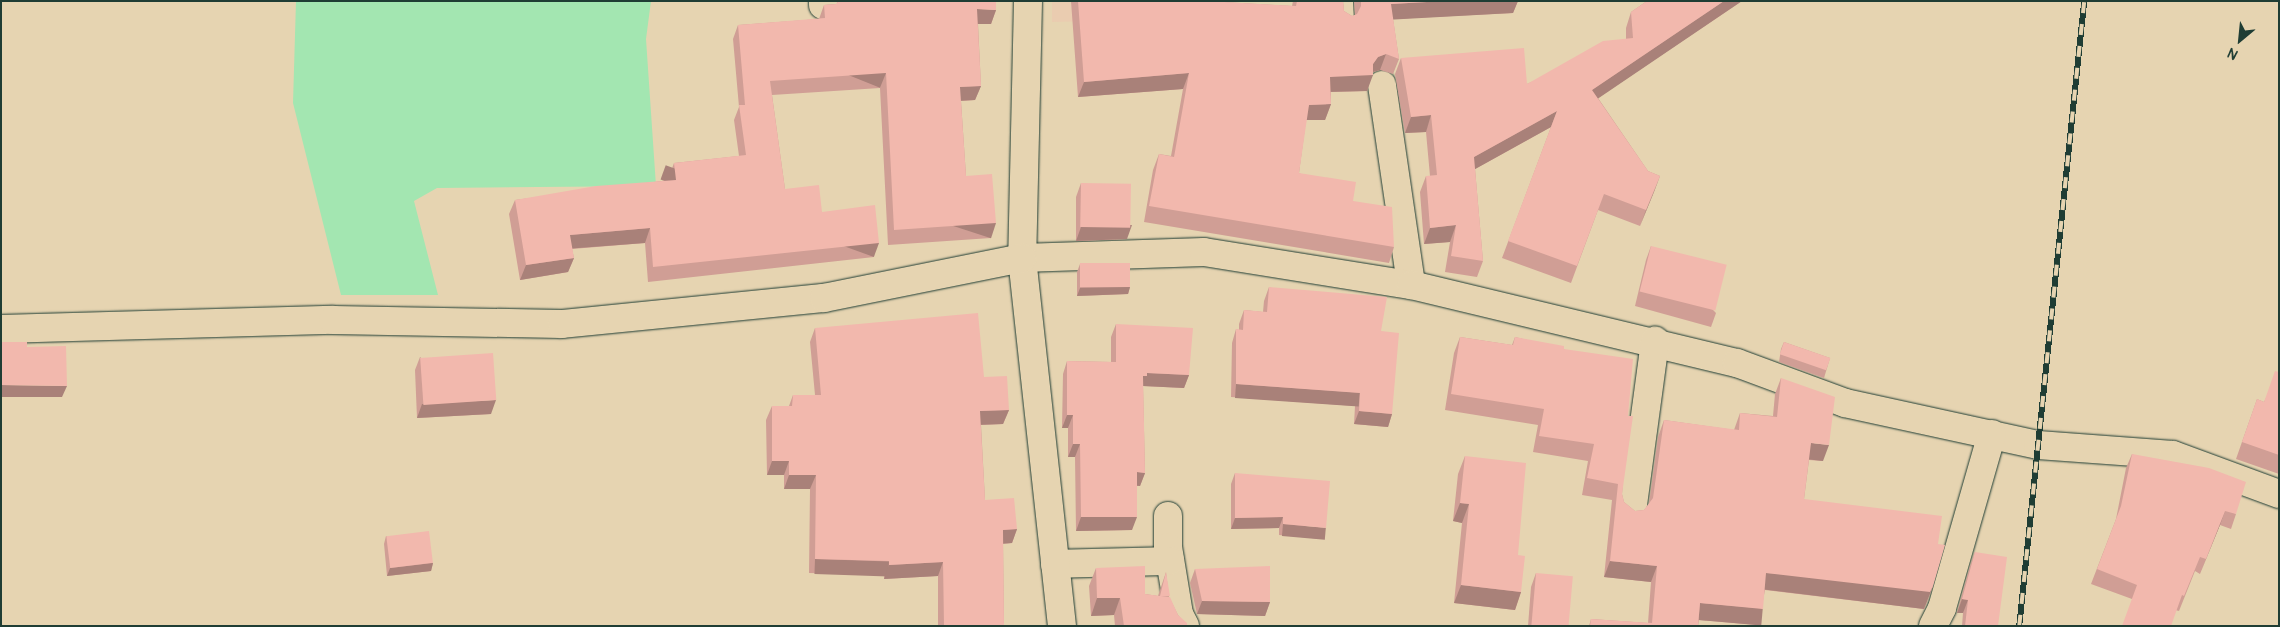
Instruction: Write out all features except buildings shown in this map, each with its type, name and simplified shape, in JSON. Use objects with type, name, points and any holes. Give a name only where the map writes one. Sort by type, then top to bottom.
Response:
[{"type":"street","points":[[1028,1],[1022,258],[1062,626]]},
{"type":"street","points":[[1382,85],[1411,285]]},
{"type":"street","points":[[1,330],[333,320],[562,324],[824,298],[1022,258],[1204,252],[1411,285],[1655,341],[1737,363],[1846,402],[2038,445],[2173,455],[2279,494]]},
{"type":"street","points":[[1632,512],[1655,341]]},
{"type":"street","points":[[1933,626],[1942,608],[1992,434]]},
{"type":"street","points":[[1168,516],[1170,560],[1179,614],[1185,626]]},
{"type":"street","points":[[1055,564],[1170,560]]},
{"type":"lane","points":[[1345,1],[1346,22]]},
{"type":"shaded area","points":[[1052,1],[1190,1],[1173,19],[1052,22]]},
{"type":"green space","points":[[296,1],[651,1],[646,39],[656,186],[437,188],[414,201],[438,295],[341,295],[293,103]]},
{"type":"railway","points":[[2019,626],[2084,1]]}]
